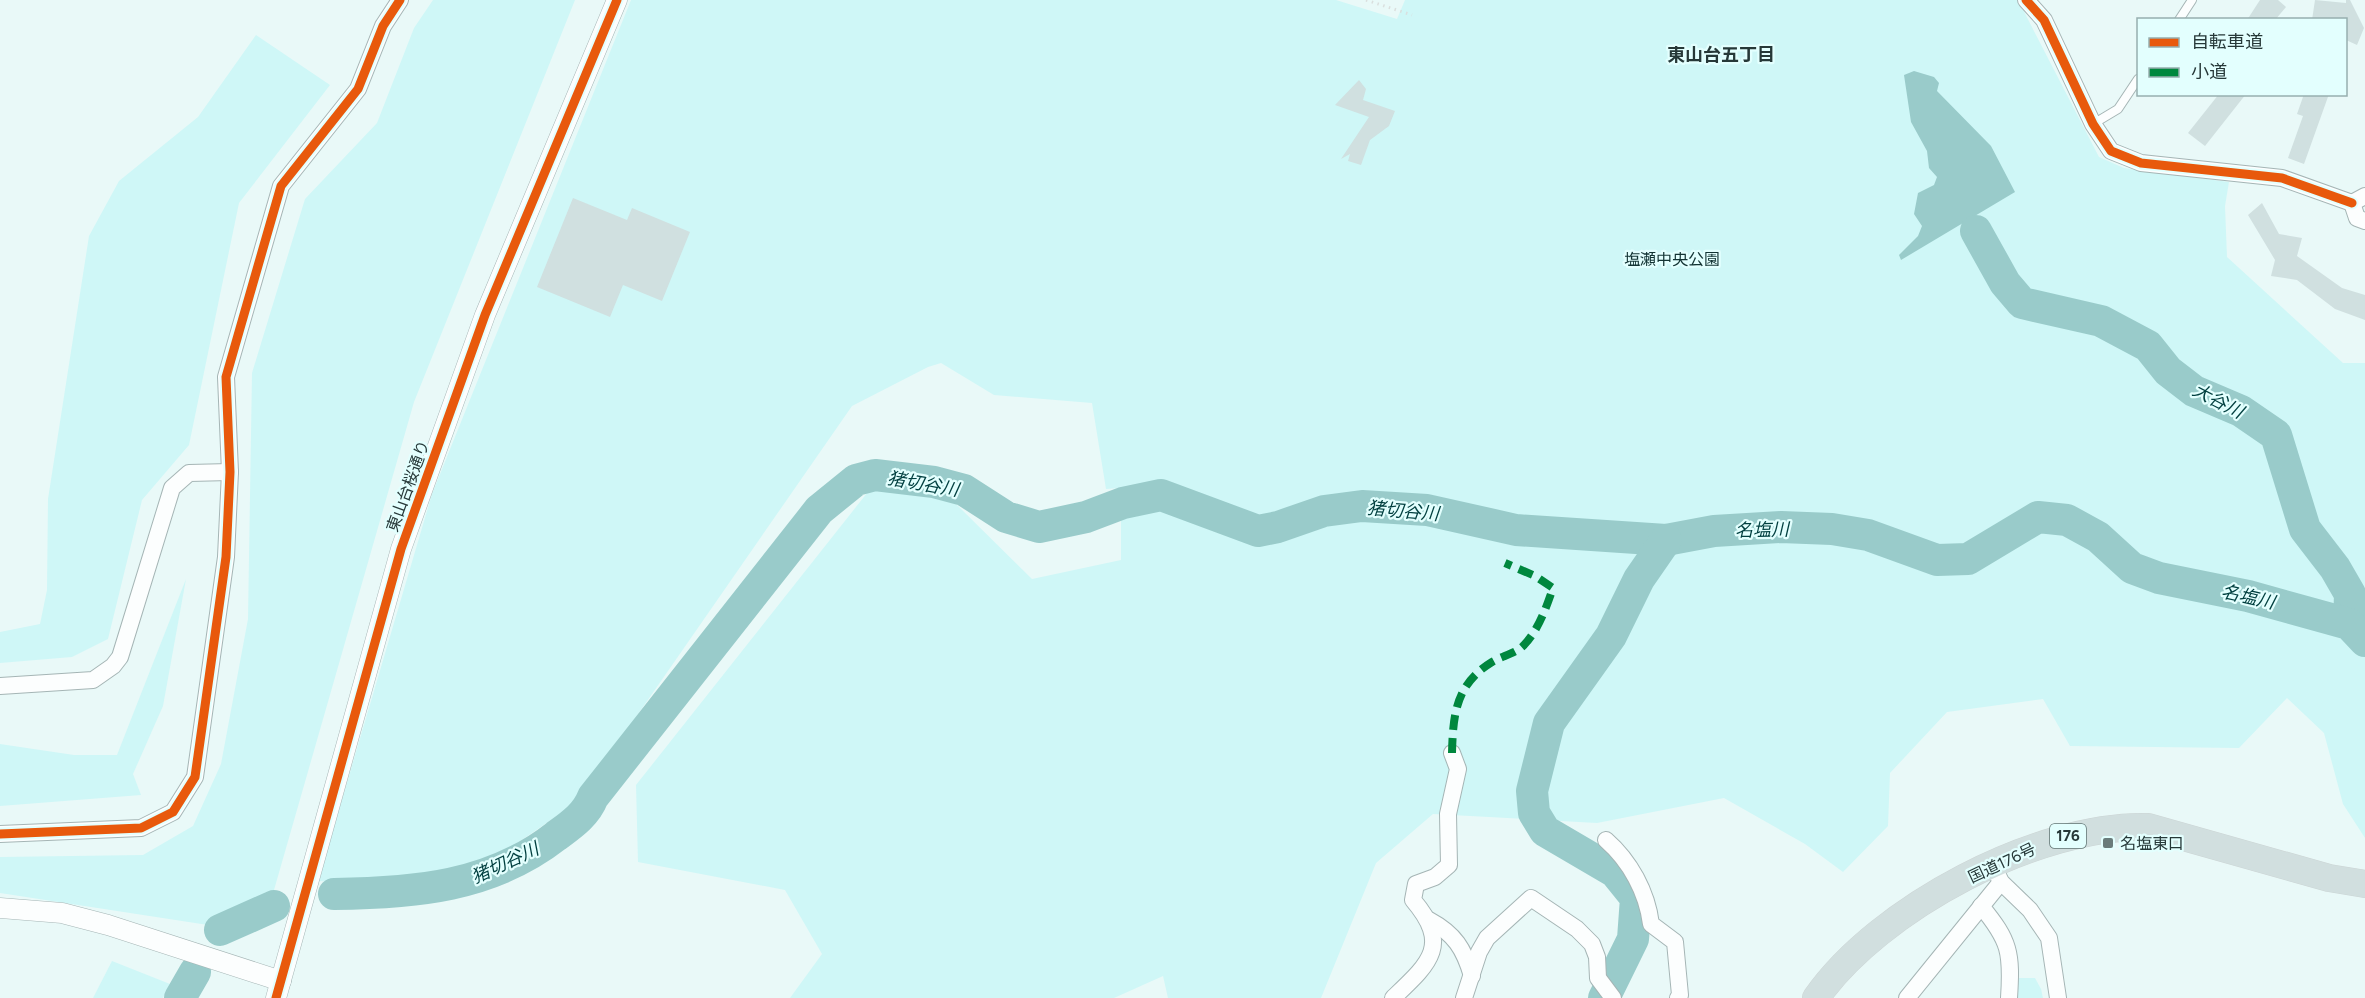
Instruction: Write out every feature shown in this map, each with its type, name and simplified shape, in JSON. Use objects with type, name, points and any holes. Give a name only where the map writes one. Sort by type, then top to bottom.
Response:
[{"type":"highway","name":"国道176号","points":[[1816,998],[1836,970],[1905,911],[1997,873],[2053,840],[2083,832],[2122,826],[2148,827],[2329,878],[2365,884]]},
{"type":"street","points":[[0,834],[141,828],[173,813],[195,777],[226,557],[230,472],[226,378],[281,186],[358,89],[383,26],[400,0]]},
{"type":"street","name":"東山台桜通り","points":[[278,989],[401,549],[485,315],[617,0]]},
{"type":"street","points":[[2026,0],[2044,20],[2093,124],[2111,152],[2141,163],[2282,178],[2358,199],[2357,218],[2365,221]]},
{"type":"street","points":[[0,686],[93,680],[113,666],[120,657],[172,488],[189,473],[230,472]]},
{"type":"street","points":[[1393,998],[1423,970],[1434,944],[1429,920],[1413,900],[1416,884],[1435,877],[1449,865],[1448,814],[1458,769],[1452,753]]},
{"type":"street","points":[[1606,840],[1620,852],[1642,889],[1649,903],[1651,924],[1675,942],[1680,995],[1678,998]]},
{"type":"street","points":[[1907,998],[1981,906],[1997,873],[2030,910],[2049,938],[2058,998]]},
{"type":"street","points":[[1464,998],[1479,952],[1487,938],[1531,898],[1577,929],[1592,944],[1597,957],[1598,978],[1613,998]]},
{"type":"street","points":[[1981,906],[2006,939],[2011,967],[2009,998]]},
{"type":"street","points":[[0,908],[62,913],[85,919],[278,989]]},
{"type":"street","points":[[1429,920],[1440,925],[1465,951],[1472,977]]},
{"type":"lane","points":[[2180,18],[2192,0]]},
{"type":"lane","points":[[2093,124],[2118,109],[2137,82]]},
{"type":"path","points":[[1366,0],[1412,15]]},
{"type":"green space","points":[[433,0],[575,0],[414,402],[272,897],[208,925],[0,893],[0,857],[143,855],[193,826],[221,764],[248,619],[252,373],[305,199],[377,123],[414,28]]},
{"type":"green space","name":"塩瀬中央公園","points":[[631,0],[1336,0],[1397,19],[1405,0],[2018,0],[2099,157],[2124,168],[2229,182],[2225,206],[2227,257],[2343,363],[2365,363],[2365,838],[2343,804],[2324,733],[2287,698],[2239,748],[2070,746],[2043,699],[1947,712],[1890,773],[1888,826],[1843,872],[1805,844],[1724,798],[1597,823],[1433,814],[1376,863],[1321,998],[1168,998],[1163,976],[1114,998],[790,998],[822,954],[785,890],[638,862],[636,785],[871,488],[953,501],[1032,579],[1121,560],[1121,488],[1106,489],[1092,403],[994,395],[941,363],[928,367],[852,406],[577,802],[494,859],[392,885],[318,881],[432,494]]},
{"type":"green space","points":[[256,35],[330,85],[239,203],[189,445],[142,500],[108,639],[72,657],[0,663],[0,632],[40,624],[47,590],[48,499],[89,236],[119,181],[198,117]]},
{"type":"green space","points":[[186,579],[163,706],[133,774],[141,795],[0,806],[0,744],[74,755],[117,755]]},
{"type":"green space","points":[[112,961],[170,984],[163,998],[93,998]]},
{"type":"green space","points":[[2015,978],[2035,978],[2043,998],[2015,998]]},
{"type":"shaded area","points":[[1914,71],[1934,77],[1939,83],[1937,91],[1991,146],[2015,192],[1901,260],[1899,255],[1918,236],[1922,226],[1914,214],[1918,193],[1934,185],[1937,177],[1929,168],[1927,151],[1911,122],[1904,75]]},
{"type":"building","points":[[2260,0],[2278,0],[2286,7],[2277,18],[2248,18]]},
{"type":"building","points":[[2315,0],[2346,3],[2346,0],[2350,0],[2364,28],[2357,45],[2347,40],[2347,18],[2312,18]]},
{"type":"building","points":[[1359,80],[1366,89],[1363,100],[1395,111],[1389,126],[1370,140],[1361,165],[1348,161],[1350,154],[1341,159],[1369,117],[1335,105]]},
{"type":"building","points":[[2217,96],[2244,96],[2205,146],[2188,133]]},
{"type":"building","points":[[2303,96],[2328,96],[2304,164],[2288,158],[2303,116],[2297,114]]},
{"type":"building","points":[[573,198],[627,220],[632,208],[690,232],[662,301],[623,285],[610,317],[537,287]]},
{"type":"building","points":[[2262,203],[2279,234],[2302,238],[2297,256],[2342,288],[2365,295],[2365,320],[2335,309],[2297,280],[2271,276],[2275,260],[2248,215]]},
{"type":"waterway","name":"大谷川","points":[[1976,231],[2005,283],[2022,303],[2101,321],[2148,346],[2168,371],[2194,391],[2241,411],[2276,435],[2305,529],[2335,568],[2350,594],[2349,624]]},
{"type":"waterway","name":"猪切谷川","points":[[334,894],[393,892],[451,884],[505,866],[531,853],[567,828],[586,809],[593,797],[819,510],[856,480],[875,475],[934,482],[964,490],[1006,517],[1039,527],[1086,517],[1123,503],[1161,495],[1258,531],[1278,527],[1324,511],[1362,506],[1427,510],[1516,530],[1666,540],[1714,531],[1781,527],[1832,529],[1868,535],[1937,560],[1968,559],[2038,517],[2067,520],[2098,537],[2132,568],[2159,578],[2248,596],[2349,624],[2365,641]]},
{"type":"waterway","name":"名塩川","points":[[1604,998],[1633,939],[1636,898],[1615,872],[1545,831],[1534,813],[1532,791],[1549,723],[1611,636],[1639,579],[1666,540]]},
{"type":"waterway","name":"猪切谷川","points":[[220,930],[274,906]]},
{"type":"waterway","points":[[180,998],[195,972]]},
{"type":"marked path","points":[[1452,753],[1456,713],[1464,690],[1480,671],[1524,645],[1538,625],[1553,588],[1535,576],[1505,563]]},
{"type":"cycle path","points":[[0,834],[141,828],[173,812],[195,777],[226,557],[230,472],[226,377],[281,186],[358,89],[383,26],[400,0]]},
{"type":"cycle path","points":[[276,998],[401,549],[485,315],[617,0]]},
{"type":"cycle path","points":[[2026,0],[2044,20],[2093,124],[2111,151],[2141,163],[2282,178],[2352,203]]},
{"type":"place","name":"名塩東口","points":[[2108,843]]},
{"type":"district","name":"東山台五丁目","points":[[1721,55]]}]
